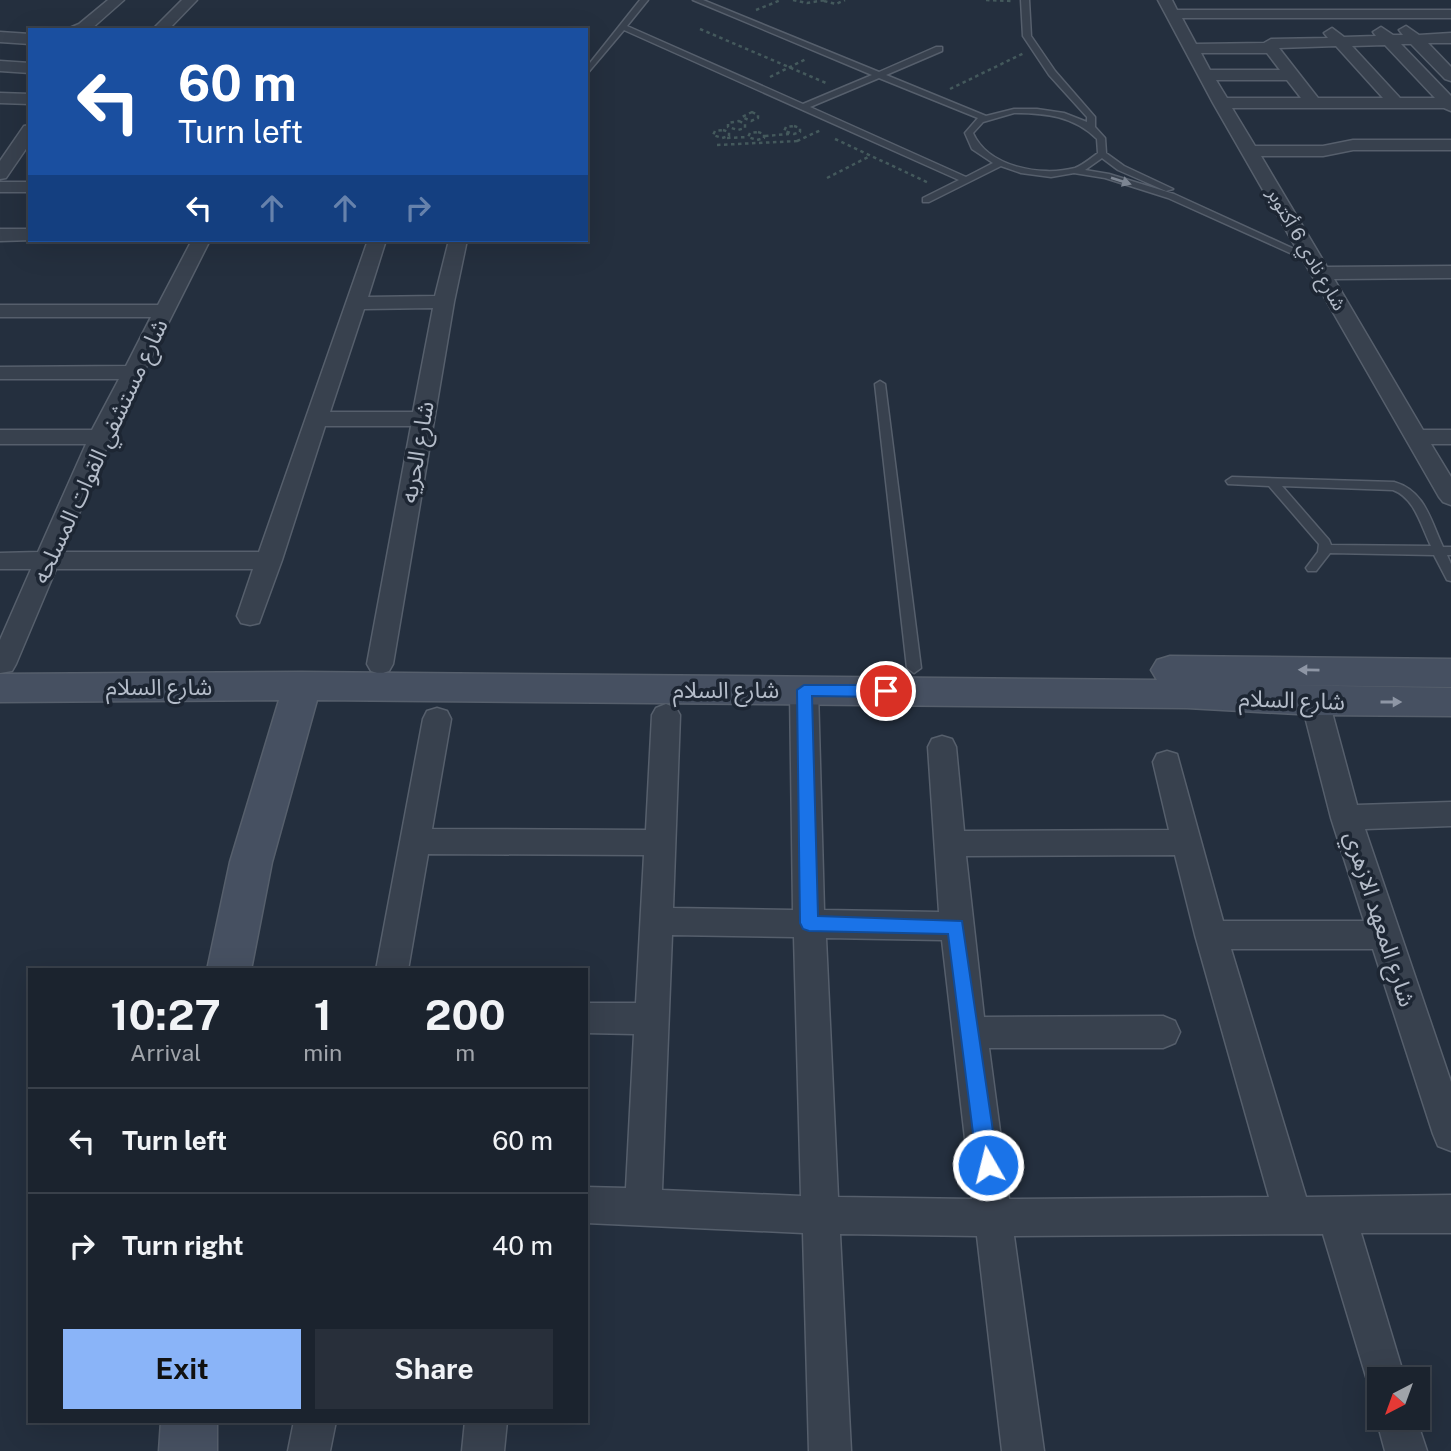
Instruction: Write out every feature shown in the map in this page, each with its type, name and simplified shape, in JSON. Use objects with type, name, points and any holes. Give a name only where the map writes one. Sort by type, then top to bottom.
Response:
[{"type":"street","points":[[82,28],[117,0]]},
{"type":"street","points":[[161,28],[190,0]]},
{"type":"street","points":[[1253,0],[1257,18],[1292,75],[1353,145]]},
{"type":"street","points":[[1168,7],[1235,13],[1239,20],[1451,13]]},
{"type":"street","name":"شارع نادي 6 أكتوبر","points":[[1168,7],[1223,107],[1451,498]]},
{"type":"street","points":[[1257,18],[1293,23],[1451,22]]},
{"type":"street","points":[[1250,151],[1324,151],[1438,125],[1450,105],[1371,22]]},
{"type":"street","points":[[1399,22],[1451,76]]},
{"type":"street","points":[[1427,22],[1448,41]]},
{"type":"street","points":[[1293,23],[1306,42]]},
{"type":"street","points":[[1323,23],[1396,103],[1438,125]]},
{"type":"street","points":[[1348,23],[1382,58]]},
{"type":"street","points":[[1190,49],[1414,38],[1448,41]]},
{"type":"street","points":[[2,39],[28,39]]},
{"type":"street","points":[[0,66],[28,68]]},
{"type":"street","points":[[1205,75],[1292,75]]},
{"type":"street","points":[[1407,85],[1438,125]]},
{"type":"street","points":[[0,98],[27,96]]},
{"type":"street","points":[[1329,115],[1396,103]]},
{"type":"street","points":[[1223,107],[1438,125]]},
{"type":"street","points":[[0,174],[28,133]]},
{"type":"street","points":[[0,187],[28,187]]},
{"type":"street","points":[[0,235],[28,235]]},
{"type":"street","name":"شارع مستشفي القوات المسلحه","points":[[1,672],[100,437],[200,242]]},
{"type":"street","points":[[250,616],[376,242]]},
{"type":"street","name":"شارع الحريه","points":[[380,664],[444,302],[458,242]]},
{"type":"street","points":[[1320,274],[1451,272]]},
{"type":"street","points":[[1320,274],[1451,285]]},
{"type":"street","points":[[354,303],[444,302]]},
{"type":"street","points":[[0,311],[164,311]]},
{"type":"street","points":[[0,373],[134,372]]},
{"type":"street","points":[[317,419],[423,419]]},
{"type":"street","points":[[0,437],[100,437]]},
{"type":"street","points":[[1416,437],[1451,437]]},
{"type":"street","points":[[0,561],[270,560]]},
{"type":"street","name":"شارع السلام","points":[[1,672],[380,664],[914,668],[1183,682],[1314,701],[1451,702]]},
{"type":"street","name":"شارع السلام","points":[[1,672],[302,686],[804,690],[1451,673]]},
{"type":"street","points":[[229,968],[236,924],[267,802],[302,686]]},
{"type":"street","points":[[804,690],[809,923],[830,1451]]},
{"type":"street","name":"شارع المعهد الازهري","points":[[1314,701],[1346,818],[1385,935],[1439,1065],[1451,1134]]},
{"type":"street","points":[[643,1207],[666,715]]},
{"type":"street","points":[[392,968],[438,719]]},
{"type":"street","points":[[942,747],[956,926],[1023,1451]]},
{"type":"street","points":[[1167,762],[1211,935],[1293,1217]]},
{"type":"street","points":[[1346,818],[1451,814]]},
{"type":"street","points":[[416,841],[659,843]]},
{"type":"street","points":[[950,844],[1188,842]]},
{"type":"street","points":[[655,921],[956,926]]},
{"type":"street","points":[[1211,935],[1385,935]]},
{"type":"street","points":[[588,1018],[650,1019]]},
{"type":"street","points":[[970,1033],[1163,1032]]},
{"type":"street","points":[[588,1205],[820,1215],[995,1218],[1451,1214]]},
{"type":"street","points":[[1336,1214],[1381,1367]]},
{"type":"street","points":[[188,1451],[189,1423]]},
{"type":"street","points":[[309,1451],[315,1423]]},
{"type":"street","points":[[483,1451],[486,1423]]},
{"type":"street","points":[[1400,1430],[1406,1451]]},
{"type":"lane","points":[[588,71],[644,0]]},
{"type":"lane","points":[[697,0],[984,118]]},
{"type":"lane","points":[[1026,1],[1027,36],[1052,73],[1091,117],[1091,128]]},
{"type":"lane","points":[[624,27],[966,180]]},
{"type":"lane","points":[[804,107],[939,49]]},
{"type":"lane","points":[[1102,154],[1101,138],[1091,128],[1073,119],[1038,111],[1014,111],[984,118],[970,132],[971,144],[980,155],[998,164],[1034,172],[1071,171],[1098,174],[1171,196],[1320,274]]},
{"type":"lane","points":[[1071,171],[1091,164],[1102,154]]},
{"type":"lane","points":[[1102,154],[1121,168],[1169,189],[1171,196]]},
{"type":"lane","points":[[926,200],[998,164]]},
{"type":"lane","points":[[880,384],[914,668]]},
{"type":"lane","points":[[1232,481],[1394,486],[1405,490],[1413,496],[1445,551],[1451,577]]},
{"type":"lane","points":[[1272,482],[1321,537],[1325,549]]},
{"type":"lane","points":[[1325,549],[1445,551]]},
{"type":"lane","points":[[1312,568],[1325,549]]},
{"type":"path","points":[[793,0],[807,3],[824,0],[836,4],[845,0]]},
{"type":"path","points":[[986,1],[1026,1]]},
{"type":"path","points":[[699,29],[843,90]]},
{"type":"path","points":[[933,97],[1034,48]]},
{"type":"path","points":[[754,85],[821,51]]},
{"type":"path","points":[[726,138],[730,134],[728,123],[747,120]]},
{"type":"path","points":[[743,122],[746,126],[742,129],[718,130],[712,135],[726,138],[748,137],[758,142]]},
{"type":"path","points":[[792,144],[825,128]]},
{"type":"path","points":[[748,137],[753,132],[762,132],[765,136]]},
{"type":"path","points":[[758,142],[765,136],[789,134]]},
{"type":"path","points":[[717,145],[799,141]]},
{"type":"path","points":[[827,178],[889,146]]},
{"type":"route","points":[[886,691],[804,690],[809,923],[956,926],[988,1165]]}]
